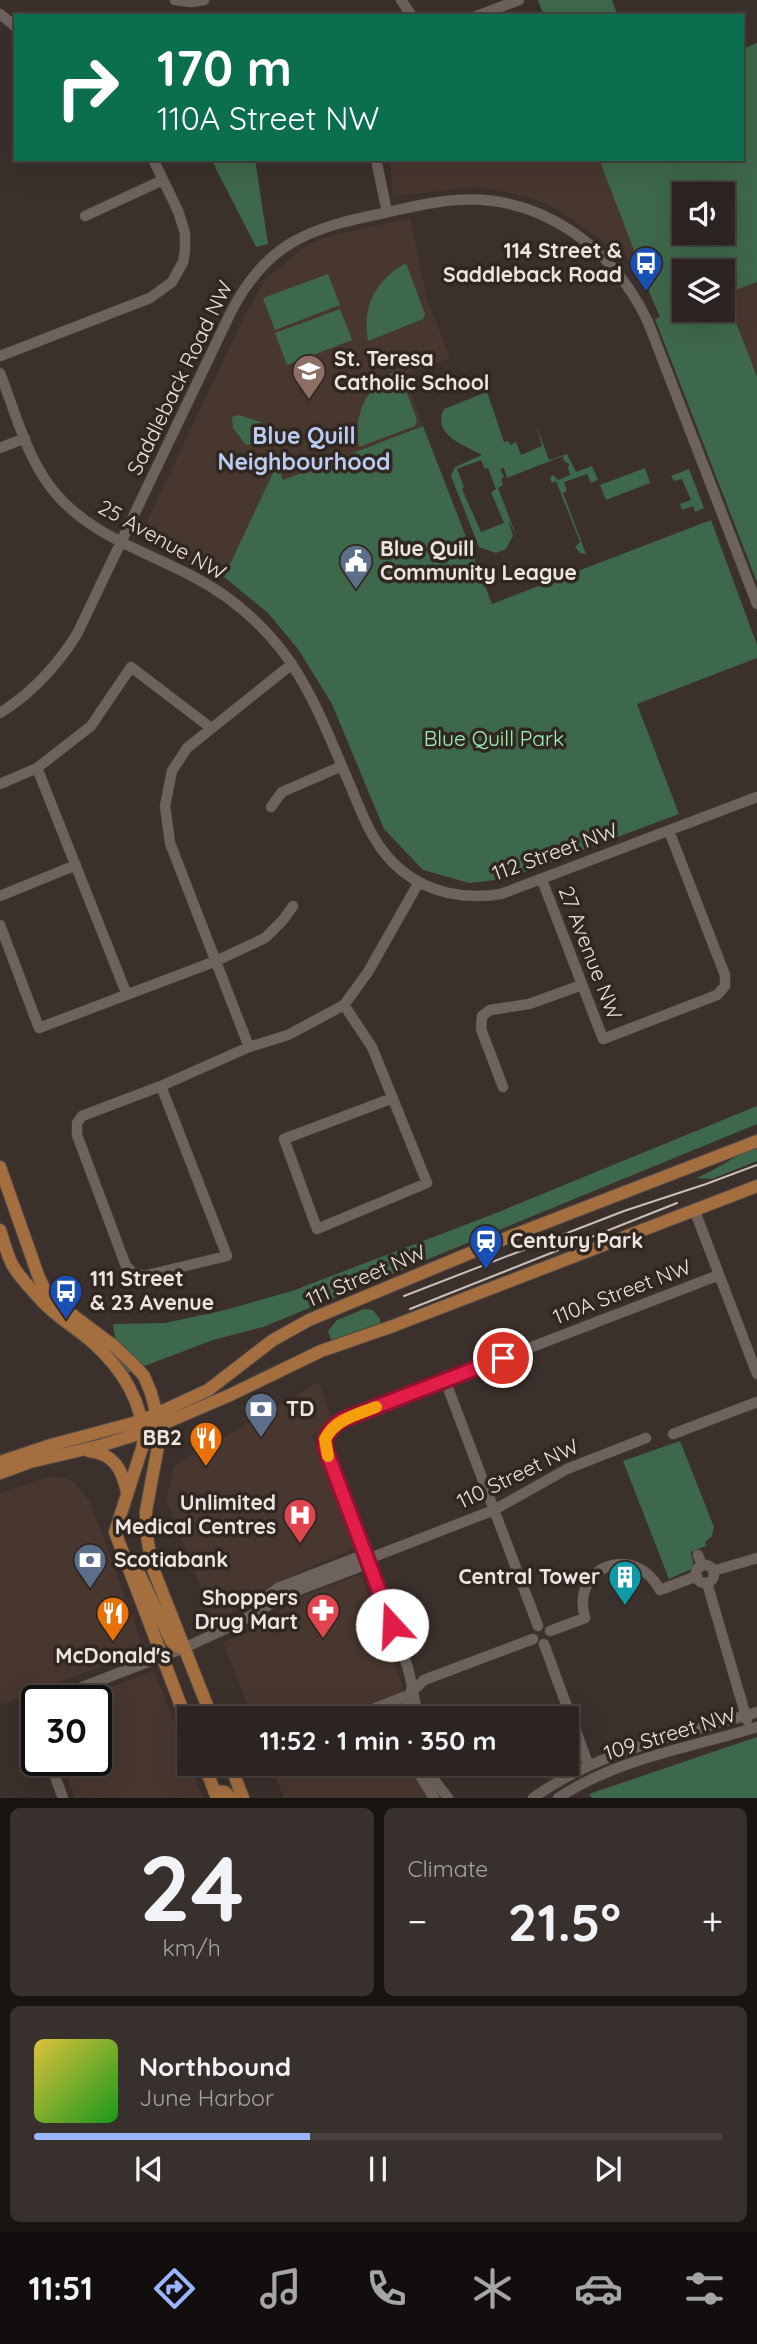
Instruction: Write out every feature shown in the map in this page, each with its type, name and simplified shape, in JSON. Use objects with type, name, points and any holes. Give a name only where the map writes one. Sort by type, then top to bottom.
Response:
[{"type":"main road","name":"111 Street NW","points":[[159,1420],[208,1390],[273,1340],[309,1320],[511,1236],[757,1141]]},
{"type":"main road","points":[[0,1167],[37,1275],[46,1291],[58,1304],[114,1346],[144,1376],[159,1420],[149,1487],[146,1531],[152,1566],[207,1706]]},
{"type":"main road","name":"111 Street NW","points":[[0,1473],[30,1462],[82,1450],[321,1351],[393,1326],[757,1186]]},
{"type":"main road","points":[[0,1230],[13,1266],[41,1300],[61,1320],[90,1340],[114,1364],[130,1386],[142,1427],[135,1473],[115,1532],[181,1706]]},
{"type":"main road","name":"111 Street NW","points":[[0,1462],[51,1444],[142,1427]]},
{"type":"main road","points":[[82,1450],[106,1455],[117,1464],[127,1492]]},
{"type":"main road","points":[[117,1538],[124,1541],[171,1641],[184,1648]]},
{"type":"main road","points":[[209,1776],[216,1794],[225,1791],[231,1798]]},
{"type":"main road","points":[[235,1776],[243,1798]]},
{"type":"street","points":[[180,1],[204,0]]},
{"type":"street","points":[[482,14],[519,0]]},
{"type":"street","points":[[0,14],[14,25]]},
{"type":"street","points":[[0,356],[156,295],[176,278],[185,255],[184,227],[154,161]]},
{"type":"street","points":[[376,161],[387,212]]},
{"type":"street","points":[[85,216],[163,180]]},
{"type":"street","name":"Saddleback Road NW","points":[[0,713],[35,687],[61,658],[81,627],[230,314],[251,280],[281,249],[306,234],[339,222],[459,200],[504,202],[559,222],[590,244],[616,269],[635,296],[648,322],[757,604]]},
{"type":"street","name":"25 Avenue NW","points":[[0,373],[39,470],[62,501],[86,522],[190,575],[226,597],[271,637],[292,664],[318,709],[374,839],[394,863],[419,882]]},
{"type":"street","points":[[0,447],[25,438]]},
{"type":"street","points":[[250,1047],[170,842],[165,806],[173,771],[187,748],[292,664]]},
{"type":"street","points":[[0,784],[37,768],[90,726],[131,667],[211,728]]},
{"type":"street","points":[[271,807],[282,792],[342,766]]},
{"type":"street","points":[[37,768],[127,995]]},
{"type":"street","name":"112 Street NW","points":[[419,882],[446,893],[478,897],[510,891],[757,797]]},
{"type":"street","name":"27 Avenue NW","points":[[542,880],[603,1039],[717,995],[725,986],[725,975],[669,831]]},
{"type":"street","points":[[0,896],[76,865]]},
{"type":"street","points":[[161,1086],[227,1256],[144,1276],[132,1272],[126,1266],[77,1135],[77,1123],[82,1116],[161,1086],[250,1047],[288,1035],[344,1005],[368,972],[419,882]]},
{"type":"street","points":[[0,925],[39,1028],[216,961],[265,938],[293,906]]},
{"type":"street","points":[[503,1087],[481,1029],[482,1016],[490,1010],[529,1004],[582,985]]},
{"type":"street","points":[[344,1005],[372,1047],[393,1098],[427,1183],[317,1229],[284,1139],[393,1098]]},
{"type":"street","points":[[694,1209],[757,1374]]},
{"type":"street","name":"110A Street NW","points":[[368,1559],[324,1444],[332,1428],[342,1420],[719,1275]]},
{"type":"street","points":[[445,1380],[538,1626]]},
{"type":"street","points":[[673,1434],[757,1402]]},
{"type":"street","name":"110 Street NW","points":[[87,1685],[184,1648],[236,1624],[288,1594],[359,1567],[368,1559],[494,1510],[567,1469],[646,1438]]},
{"type":"street","points":[[698,1555],[702,1566]]},
{"type":"street","points":[[713,1571],[757,1558]]},
{"type":"street","points":[[368,1559],[408,1668],[415,1706]]},
{"type":"street","points":[[550,1631],[585,1618],[583,1590],[595,1574],[604,1568],[627,1564],[639,1567],[654,1579],[660,1590],[696,1576]]},
{"type":"street","points":[[702,1566],[709,1566],[713,1571],[713,1577],[707,1583],[699,1581],[696,1576],[702,1566]]},
{"type":"street","points":[[707,1583],[745,1715],[753,1728]]},
{"type":"street","points":[[538,1626],[544,1626],[550,1631],[550,1639],[544,1644],[536,1643],[533,1639],[532,1633],[538,1626]]},
{"type":"street","points":[[378,1706],[411,1691],[424,1681],[533,1639]]},
{"type":"street","points":[[544,1644],[588,1764]]},
{"type":"street","points":[[408,1706],[411,1691]]},
{"type":"street","name":"109 Street NW","points":[[533,1798],[588,1764],[653,1740],[757,1712]]},
{"type":"street","name":"109 Street NW","points":[[558,1798],[586,1782],[629,1764],[753,1728]]},
{"type":"street","points":[[55,1776],[63,1798]]},
{"type":"street","points":[[421,1776],[435,1798]]},
{"type":"street","points":[[432,1776],[448,1798]]},
{"type":"shaded area","points":[[390,161],[604,161],[636,246],[629,260],[557,209],[532,198],[479,187],[393,196]]},
{"type":"shaded area","name":"St. Teresa Catholic School","points":[[410,218],[427,299],[450,358],[405,376],[423,426],[283,480],[276,465],[224,577],[140,536],[247,311],[267,278],[307,245],[327,237]]},
{"type":"shaded area","points":[[757,282],[757,402],[727,322],[735,322],[735,290]]},
{"type":"shaded area","points":[[319,1382],[331,1417],[328,1424],[312,1435],[356,1547],[272,1585],[248,1606],[213,1619],[166,1500],[174,1466]]},
{"type":"shaded area","points":[[48,1477],[67,1478],[76,1484],[90,1502],[144,1650],[52,1685],[21,1685],[21,1697],[0,1705],[0,1493]]},
{"type":"shaded area","points":[[361,1574],[403,1687],[400,1706],[248,1706],[223,1642],[278,1620],[282,1604]]},
{"type":"shaded area","points":[[154,1671],[177,1731],[177,1776],[195,1776],[203,1798],[75,1798],[67,1776],[112,1776],[112,1687]]},
{"type":"shaded area","points":[[275,1776],[414,1776],[427,1798],[284,1798]]},
{"type":"green space","points":[[538,0],[612,0],[617,14],[543,14]]},
{"type":"green space","points":[[757,43],[757,282],[735,290],[735,259],[672,259],[672,322],[735,320],[757,377],[757,582],[655,319],[660,317],[646,285],[629,260],[634,250],[600,161],[744,161],[744,48]]},
{"type":"green space","points":[[212,161],[255,161],[268,244],[256,247]]},
{"type":"green space","points":[[406,263],[425,314],[423,319],[368,341],[367,317],[373,296],[386,278]]},
{"type":"green space","points":[[328,274],[340,305],[275,330],[263,298]]},
{"type":"green space","points":[[340,309],[352,340],[287,365],[275,333]]},
{"type":"green space","points":[[398,369],[417,420],[415,426],[359,447],[358,423],[370,392]]},
{"type":"green space","points":[[487,392],[504,442],[508,441],[510,445],[516,442],[521,455],[542,446],[536,425],[549,460],[567,454],[576,472],[592,466],[598,480],[591,483],[587,474],[564,482],[567,491],[563,493],[586,554],[580,553],[575,547],[580,542],[556,481],[552,483],[550,478],[553,475],[558,480],[570,475],[569,464],[564,461],[563,456],[507,478],[504,468],[500,469],[504,477],[501,479],[503,485],[498,488],[516,535],[508,519],[513,536],[506,549],[496,553],[479,547],[451,476],[455,467],[482,455],[459,443],[446,432],[441,418],[444,409]],"holes":[[[481,460],[485,469],[488,468],[496,489],[491,492],[504,523],[481,532],[462,489],[464,487],[457,469]]]},
{"type":"green space","points":[[239,415],[261,422],[264,436],[253,444],[246,445],[233,428],[232,417]]},
{"type":"green space","name":"Blue Quill Park","points":[[423,426],[492,604],[711,520],[757,645],[757,658],[637,704],[679,814],[505,879],[469,883],[423,870],[384,829],[332,704],[298,649],[268,613],[224,577],[277,464],[283,480]]},
{"type":"green space","points":[[645,468],[650,483],[606,500],[600,485]]},
{"type":"green space","points":[[689,469],[704,508],[695,512],[693,506],[682,510],[680,504],[691,500],[682,479],[674,481],[671,476]]},
{"type":"green space","points":[[757,1106],[757,1124],[263,1327],[213,1340],[121,1375],[113,1324],[165,1323],[292,1291],[491,1215]]},
{"type":"green space","points":[[757,1146],[757,1161],[712,1179],[696,1178],[711,1171]]},
{"type":"green space","points":[[364,1309],[373,1310],[380,1323],[331,1340],[328,1331],[337,1320]]},
{"type":"green space","points":[[680,1441],[714,1527],[712,1536],[705,1542],[706,1546],[691,1552],[694,1568],[669,1579],[623,1461]]},
{"type":"green space","points":[[757,1737],[757,1798],[592,1798],[589,1794]]},
{"type":"tram line","points":[[404,1296],[624,1211],[757,1165]]},
{"type":"tram line","points":[[410,1309],[677,1203]]},
{"type":"slow traffic","points":[[328,1456],[324,1444],[332,1428],[342,1420],[376,1407]]},
{"type":"place","name":"114 Street & Saddleback Road","points":[[646,293]]},
{"type":"place","name":"St. Teresa Catholic School","points":[[309,401]]},
{"type":"place","name":"Blue Quill Community League","points":[[356,591]]},
{"type":"place","name":"Century Park","points":[[486,1271]]},
{"type":"place","name":"111 Street & 23 Avenue","points":[[66,1321]]},
{"type":"place","name":"TD","points":[[261,1439]]},
{"type":"place","name":"BB2","points":[[206,1468]]},
{"type":"place","name":"Unlimited Medical Centres","points":[[300,1545]]},
{"type":"place","name":"Scotiabank","points":[[90,1590]]},
{"type":"place","name":"Central Tower","points":[[625,1607]]},
{"type":"place","name":"Shoppers Drug Mart","points":[[323,1640]]},
{"type":"place","name":"McDonald's","points":[[113,1643]]},
{"type":"district","name":"Blue Quill Neighbourhood","points":[[304,449]]},
{"type":"route","points":[[392,1625],[326,1450],[325,1439],[332,1428],[342,1420],[503,1358]]}]
